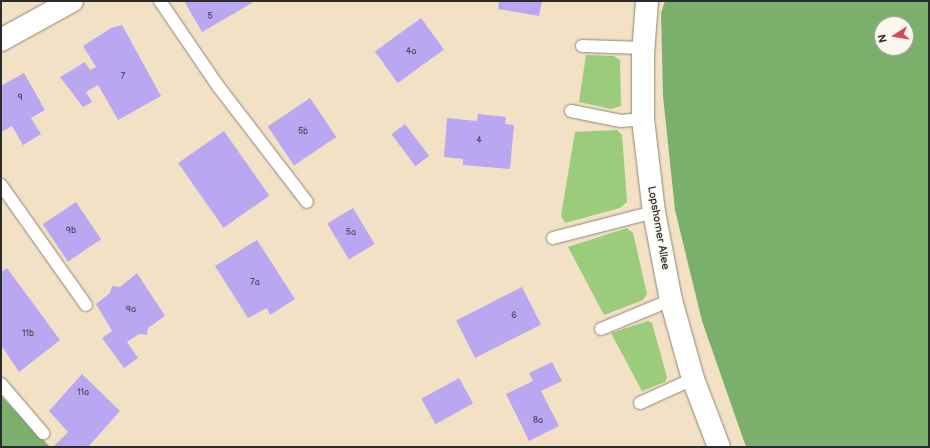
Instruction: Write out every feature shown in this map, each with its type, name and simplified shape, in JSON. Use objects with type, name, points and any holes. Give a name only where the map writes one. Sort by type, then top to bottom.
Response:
[{"type":"main road","points":[[1,40],[72,1]]},
{"type":"main road","name":"Lopshorner Allee","points":[[646,1],[643,48],[643,119],[654,212],[671,300],[693,379],[719,447]]},
{"type":"lane","points":[[160,1],[218,86],[307,202]]},
{"type":"lane","points":[[582,46],[643,48]]},
{"type":"lane","points":[[571,111],[621,121],[643,119]]},
{"type":"lane","points":[[1,185],[86,305]]},
{"type":"lane","points":[[553,238],[654,212]]},
{"type":"lane","points":[[601,328],[671,300]]},
{"type":"lane","points":[[640,403],[693,379]]},
{"type":"lane","points":[[1,384],[43,433]]},
{"type":"green space","points":[[665,1],[929,1],[929,447],[746,447],[702,321],[675,210],[663,96],[661,13]]},
{"type":"green space","points":[[586,55],[614,56],[620,60],[621,106],[611,109],[579,102]]},
{"type":"green space","points":[[617,130],[622,135],[627,202],[620,208],[565,223],[561,216],[575,132]]},
{"type":"green space","points":[[627,228],[633,233],[647,294],[643,300],[604,315],[568,247]]},
{"type":"green space","points":[[648,321],[652,323],[667,377],[665,382],[642,391],[611,333]]},
{"type":"green space","points":[[1,396],[50,447],[1,447]]},
{"type":"building","points":[[184,1],[251,1],[252,3],[202,32]]},
{"type":"building","points":[[499,1],[542,1],[539,16],[498,9]]},
{"type":"building","points":[[421,18],[444,50],[398,83],[375,52]]},
{"type":"building","points":[[122,25],[161,96],[118,120],[98,85],[86,92],[92,102],[83,107],[60,77],[85,62],[90,70],[96,67],[83,46],[111,28]]},
{"type":"building","points":[[24,73],[45,110],[31,118],[41,134],[23,145],[12,126],[1,132],[1,86]]},
{"type":"building","points":[[310,98],[336,137],[294,165],[268,127]]},
{"type":"building","points":[[478,114],[506,117],[505,124],[514,125],[510,169],[463,165],[463,159],[444,157],[447,118],[477,121]]},
{"type":"building","points":[[405,124],[429,156],[415,166],[391,134]]},
{"type":"building","points":[[224,131],[269,196],[223,228],[178,163]]},
{"type":"building","points":[[76,202],[101,239],[68,262],[43,224]]},
{"type":"building","points":[[353,208],[375,244],[349,259],[327,223]]},
{"type":"building","points":[[257,240],[295,299],[270,315],[267,308],[248,318],[215,266]]},
{"type":"building","points":[[7,268],[60,340],[19,372],[1,345],[1,272]]},
{"type":"building","points":[[137,273],[165,316],[148,328],[147,335],[139,334],[127,342],[138,358],[124,368],[102,338],[112,331],[96,304],[110,293],[112,286],[120,287]]},
{"type":"building","points":[[522,287],[541,324],[475,358],[456,321]]},
{"type":"building","points":[[552,362],[562,381],[541,391],[559,426],[529,441],[506,394],[533,381],[529,373]]},
{"type":"building","points":[[82,374],[120,411],[88,447],[53,447],[68,432],[49,411]]},
{"type":"building","points":[[459,378],[473,403],[435,424],[421,399]]}]
